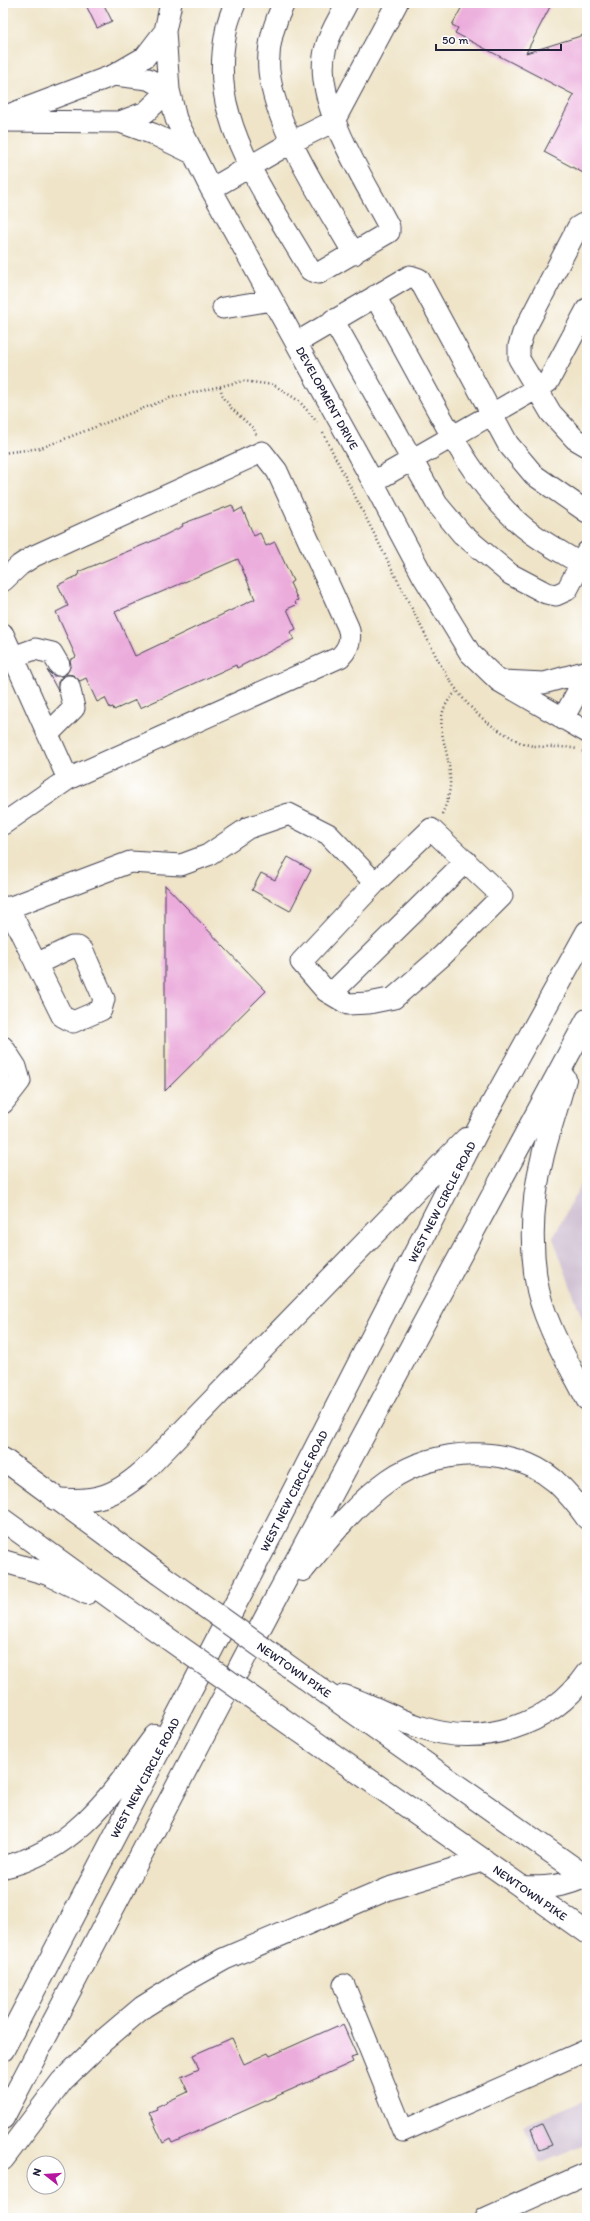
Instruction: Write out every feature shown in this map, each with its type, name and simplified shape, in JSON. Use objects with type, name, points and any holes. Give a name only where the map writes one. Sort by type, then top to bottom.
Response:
[{"type":"main road","name":"WEST NEW CIRCLE ROAD","points":[[3,2050],[198,1676],[482,1122],[587,932]]},
{"type":"main road","points":[[3,2118],[269,1611],[587,1020]]},
{"type":"main road","points":[[572,1049],[556,1113],[543,1155],[536,1189],[533,1228],[536,1280],[543,1305],[559,1345],[587,1399]]},
{"type":"main road","points":[[55,1499],[92,1500],[128,1486],[482,1122]]},
{"type":"main road","points":[[269,1611],[332,1534],[366,1498],[390,1479],[412,1468],[440,1458],[470,1454],[499,1456],[527,1465],[554,1480],[576,1502],[587,1518]]},
{"type":"main road","name":"NEWTOWN PIKE","points":[[3,1459],[55,1499],[158,1573],[586,1876]]},
{"type":"main road","name":"NEWTOWN PIKE","points":[[3,1520],[136,1616],[587,1933]]},
{"type":"main road","points":[[3,1561],[48,1574],[136,1616]]},
{"type":"main road","points":[[319,1688],[354,1699],[421,1728],[480,1735],[506,1730],[531,1722],[556,1707],[579,1685],[587,1673]]},
{"type":"main road","points":[[3,1866],[17,1864],[41,1853],[63,1840],[85,1823],[105,1803],[198,1676]]},
{"type":"main road","points":[[3,2159],[62,2081],[104,2040],[143,2007],[178,1985],[224,1959],[388,1888],[484,1860]]},
{"type":"main road","points":[[522,1887],[546,1888],[569,1883],[586,1876]]},
{"type":"street","name":"DEVELOPMENT DRIVE","points":[[171,3],[165,31],[169,90],[176,120],[211,189],[373,482],[423,576],[470,653],[499,681],[562,719],[587,732]]},
{"type":"street","points":[[235,3],[226,31],[223,62],[224,90],[229,114],[250,166],[310,270],[319,273],[386,235],[389,227],[334,121],[322,69],[326,46],[347,3]]},
{"type":"street","points":[[284,3],[271,40],[269,70],[276,107],[292,142],[354,254]]},
{"type":"street","points":[[211,189],[292,142],[334,121],[397,3]]},
{"type":"street","points":[[3,117],[114,75],[145,57],[165,31]]},
{"type":"street","points":[[114,75],[148,79],[169,90],[146,112],[120,122]]},
{"type":"street","points":[[3,121],[120,122],[153,134],[192,153]]},
{"type":"street","points":[[587,224],[583,224],[578,227],[523,333],[519,346],[519,359],[536,389],[563,428],[575,439],[587,446]]},
{"type":"street","points":[[296,343],[410,276],[419,278],[491,415],[508,444],[534,475],[587,512]]},
{"type":"street","points":[[334,320],[437,504],[462,534],[510,574],[546,593],[556,595],[567,590],[584,558],[538,538],[520,524],[498,502],[477,475],[452,436],[375,296]]},
{"type":"street","points":[[223,308],[272,300]]},
{"type":"street","points":[[373,482],[548,382],[587,309]]},
{"type":"street","points":[[3,581],[20,565],[34,556],[262,452],[276,471],[348,627],[350,639],[345,652],[326,663],[68,779],[3,824]]},
{"type":"street","points":[[3,634],[68,779]]},
{"type":"street","points":[[13,657],[36,649],[52,653],[59,665]]},
{"type":"street","points":[[499,681],[544,683],[587,673]]},
{"type":"street","points":[[562,719],[587,673]]},
{"type":"street","points":[[48,734],[74,708],[69,686]]},
{"type":"street","points":[[36,964],[9,907],[130,862],[181,865],[208,855],[248,828],[289,814],[328,834],[375,883]]},
{"type":"street","points":[[431,829],[466,861],[502,896],[442,956],[394,998],[369,1003],[348,1004],[326,992],[300,962],[375,883],[431,829]]},
{"type":"street","points":[[326,992],[337,988],[466,861]]},
{"type":"street","points":[[3,1047],[16,1067],[20,1081],[3,1102]]},
{"type":"street","points":[[344,1985],[403,2131],[587,2050]]},
{"type":"street","points":[[486,2218],[587,2173]]},
{"type":"path","points":[[220,387],[224,399],[232,409],[254,429],[262,452]]},
{"type":"path","points":[[431,829],[442,814],[449,793],[450,778],[441,724],[445,703],[456,692]]},
{"type":"shaded area","points":[[587,1172],[587,1332],[553,1238]]},
{"type":"shaded area","points":[[587,2099],[587,2144],[539,2164],[523,2125]]},
{"type":"building","points":[[85,3],[103,3],[112,21],[97,28]]},
{"type":"building","points":[[464,3],[552,3],[526,53],[587,34],[587,175],[544,152],[574,95],[455,33],[458,28],[452,25]]},
{"type":"building","points":[[232,505],[235,512],[242,508],[254,536],[260,533],[266,546],[275,542],[293,581],[290,583],[298,600],[295,601],[296,605],[287,609],[296,629],[290,632],[294,639],[237,668],[236,665],[140,708],[136,700],[114,710],[113,707],[110,708],[105,698],[97,702],[86,678],[80,681],[73,675],[66,674],[71,665],[70,660],[76,657],[56,612],[68,606],[58,585],[79,575],[78,572],[155,540],[183,526],[182,524]],"holes":[[[238,559],[255,599],[135,656],[115,612]]]},
{"type":"building","points":[[47,670],[53,676],[63,676],[58,682],[58,691]]},
{"type":"building","points":[[288,857],[311,870],[290,911],[252,890],[261,873],[275,880]]},
{"type":"building","points":[[165,885],[266,991],[165,1091]]},
{"type":"building","points":[[343,2025],[357,2056],[351,2058],[353,2062],[172,2143],[170,2139],[163,2143],[149,2112],[157,2109],[156,2107],[188,2092],[181,2077],[199,2069],[193,2055],[232,2038],[244,2064],[268,2053],[270,2056],[337,2026],[338,2028]]},
{"type":"building","points":[[542,2124],[552,2145],[539,2150],[531,2129]]}]
